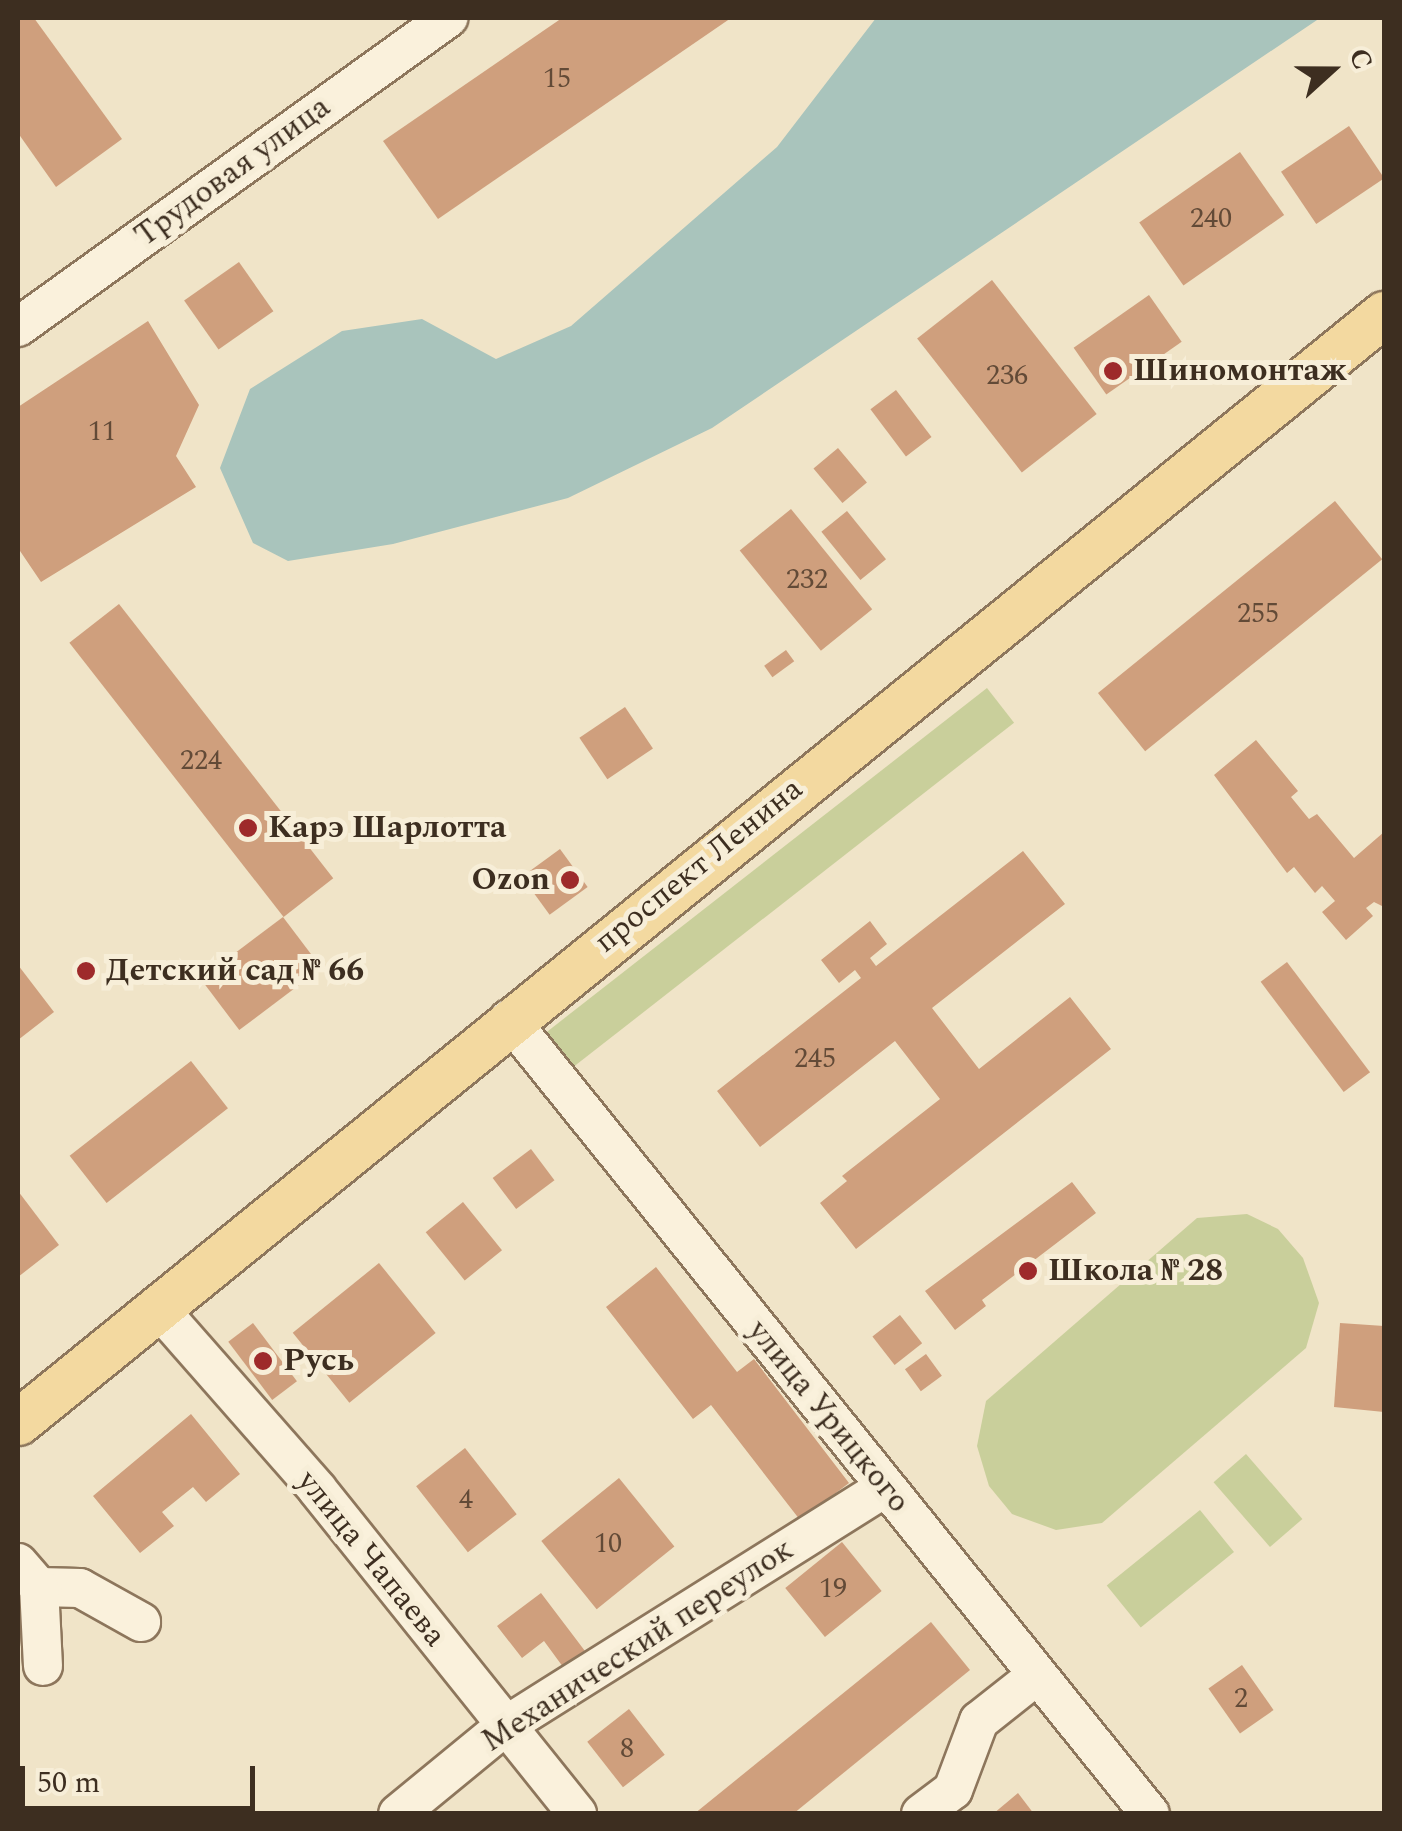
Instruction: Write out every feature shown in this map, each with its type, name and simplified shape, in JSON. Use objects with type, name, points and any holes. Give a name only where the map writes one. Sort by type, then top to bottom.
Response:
[{"type":"main road","name":"проспект Ленина","points":[[18,1422],[160,1310],[509,1019],[1384,314]]},
{"type":"street","name":"Трудовая улица","points":[[18,327],[448,18]]},
{"type":"street","name":"улица Урицкого","points":[[509,1019],[1150,1814]]},
{"type":"street","name":"улица Чапаева","points":[[160,1310],[316,1490],[576,1814]]},
{"type":"street","name":"Механический переулок","points":[[398,1814],[505,1726],[885,1488]]},
{"type":"street","points":[[43,1666],[28,1575],[80,1588],[141,1622]]},
{"type":"street","points":[[921,1814],[953,1790],[979,1721],[1037,1675]]},
{"type":"green space","points":[[987,688],[1014,723],[565,1074],[538,1039]]},
{"type":"green space","points":[[1247,1214],[1278,1229],[1303,1258],[1319,1303],[1306,1348],[1102,1523],[1056,1530],[1012,1514],[989,1486],[977,1446],[986,1401],[1197,1218]]},
{"type":"green space","points":[[1246,1454],[1302,1519],[1270,1547],[1214,1482]]},
{"type":"green space","points":[[1200,1510],[1234,1552],[1141,1627],[1107,1586]]},
{"type":"water","points":[[876,18],[1320,18],[712,428],[568,498],[393,544],[288,561],[253,543],[220,468],[250,389],[342,331],[422,319],[496,359],[571,326],[777,147]]},
{"type":"building","points":[[18,18],[34,18],[122,139],[56,187],[18,133]]},
{"type":"building","points":[[562,18],[731,18],[438,219],[383,141]]},
{"type":"building","points":[[1349,126],[1384,178],[1316,224],[1281,172]]},
{"type":"building","points":[[1240,152],[1284,215],[1183,286],[1139,223]]},
{"type":"building","points":[[239,262],[273,311],[219,350],[184,300]]},
{"type":"building","points":[[992,280],[1097,414],[1022,472],[917,338]]},
{"type":"building","points":[[1149,295],[1182,342],[1106,394],[1074,348]]},
{"type":"building","points":[[148,321],[199,405],[176,456],[196,487],[41,582],[18,548],[18,407]]},
{"type":"building","points":[[896,390],[932,437],[906,456],[870,409]]},
{"type":"building","points":[[838,448],[867,482],[842,503],[813,469]]},
{"type":"building","points":[[1335,501],[1382,559],[1145,751],[1098,693]]},
{"type":"building","points":[[791,509],[872,609],[821,651],[740,551]]},
{"type":"building","points":[[847,511],[886,559],[860,580],[821,532]]},
{"type":"building","points":[[119,604],[333,878],[284,917],[69,643]]},
{"type":"building","points":[[786,650],[794,661],[772,677],[764,666]]},
{"type":"building","points":[[625,707],[653,748],[607,779],[579,738]]},
{"type":"building","points":[[1256,740],[1298,791],[1291,797],[1309,819],[1317,814],[1354,858],[1384,832],[1384,907],[1374,902],[1366,908],[1373,916],[1346,940],[1322,912],[1335,901],[1322,886],[1315,893],[1294,867],[1287,873],[1214,775]]},
{"type":"building","points":[[560,849],[588,887],[550,915],[522,877]]},
{"type":"building","points":[[1023,851],[1065,904],[932,1008],[979,1069],[1070,997],[1111,1049],[856,1249],[820,1203],[847,1181],[842,1176],[940,1099],[895,1041],[760,1147],[717,1091],[861,978],[855,970],[839,983],[821,960],[870,921],[887,944],[870,958],[876,966]]},
{"type":"building","points":[[283,917],[322,968],[239,1030],[201,979]]},
{"type":"building","points":[[1287,962],[1370,1072],[1344,1092],[1261,982]]},
{"type":"building","points":[[18,965],[54,1012],[18,1040]]},
{"type":"building","points":[[191,1061],[228,1108],[107,1203],[70,1156]]},
{"type":"building","points":[[531,1149],[554,1180],[516,1209],[493,1178]]},
{"type":"building","points":[[1072,1182],[1096,1213],[982,1300],[986,1306],[955,1330],[925,1291]]},
{"type":"building","points":[[18,1191],[59,1245],[18,1277]]},
{"type":"building","points":[[463,1202],[502,1250],[465,1280],[426,1232]]},
{"type":"building","points":[[379,1263],[436,1333],[349,1403],[293,1333]]},
{"type":"building","points":[[656,1267],[737,1372],[754,1359],[849,1483],[800,1520],[711,1405],[693,1419],[606,1307]]},
{"type":"building","points":[[900,1315],[922,1343],[895,1365],[872,1337]]},
{"type":"building","name":"Русь","points":[[253,1323],[297,1381],[272,1400],[228,1342]]},
{"type":"building","points":[[1340,1323],[1384,1326],[1384,1412],[1334,1407]]},
{"type":"building","points":[[926,1354],[942,1376],[921,1391],[905,1369]]},
{"type":"building","points":[[191,1414],[240,1474],[206,1502],[193,1487],[162,1512],[174,1526],[140,1553],[93,1496]]},
{"type":"building","points":[[465,1448],[517,1514],[468,1552],[416,1486]]},
{"type":"building","points":[[619,1478],[674,1546],[597,1609],[541,1541]]},
{"type":"building","points":[[842,1542],[882,1591],[825,1637],[785,1588]]},
{"type":"building","points":[[541,1593],[588,1655],[566,1671],[544,1641],[522,1658],[497,1626]]},
{"type":"building","points":[[931,1622],[970,1670],[793,1814],[694,1814]]},
{"type":"building","points":[[1242,1665],[1274,1710],[1240,1734],[1208,1689]]},
{"type":"building","points":[[629,1709],[665,1755],[623,1787],[587,1742]]},
{"type":"building","points":[[1018,1793],[1034,1814],[993,1814]]},
{"type":"place","name":"Шиномонтаж","points":[[1113,371]]},
{"type":"place","name":"Карэ Шарлотта","points":[[248,828]]},
{"type":"place","name":"Ozon","points":[[570,880]]},
{"type":"place","name":"Детский сад № 66","points":[[86,971]]},
{"type":"place","name":"Школа № 28","points":[[1028,1271]]},
{"type":"place","name":"Русь","points":[[263,1361]]}]
